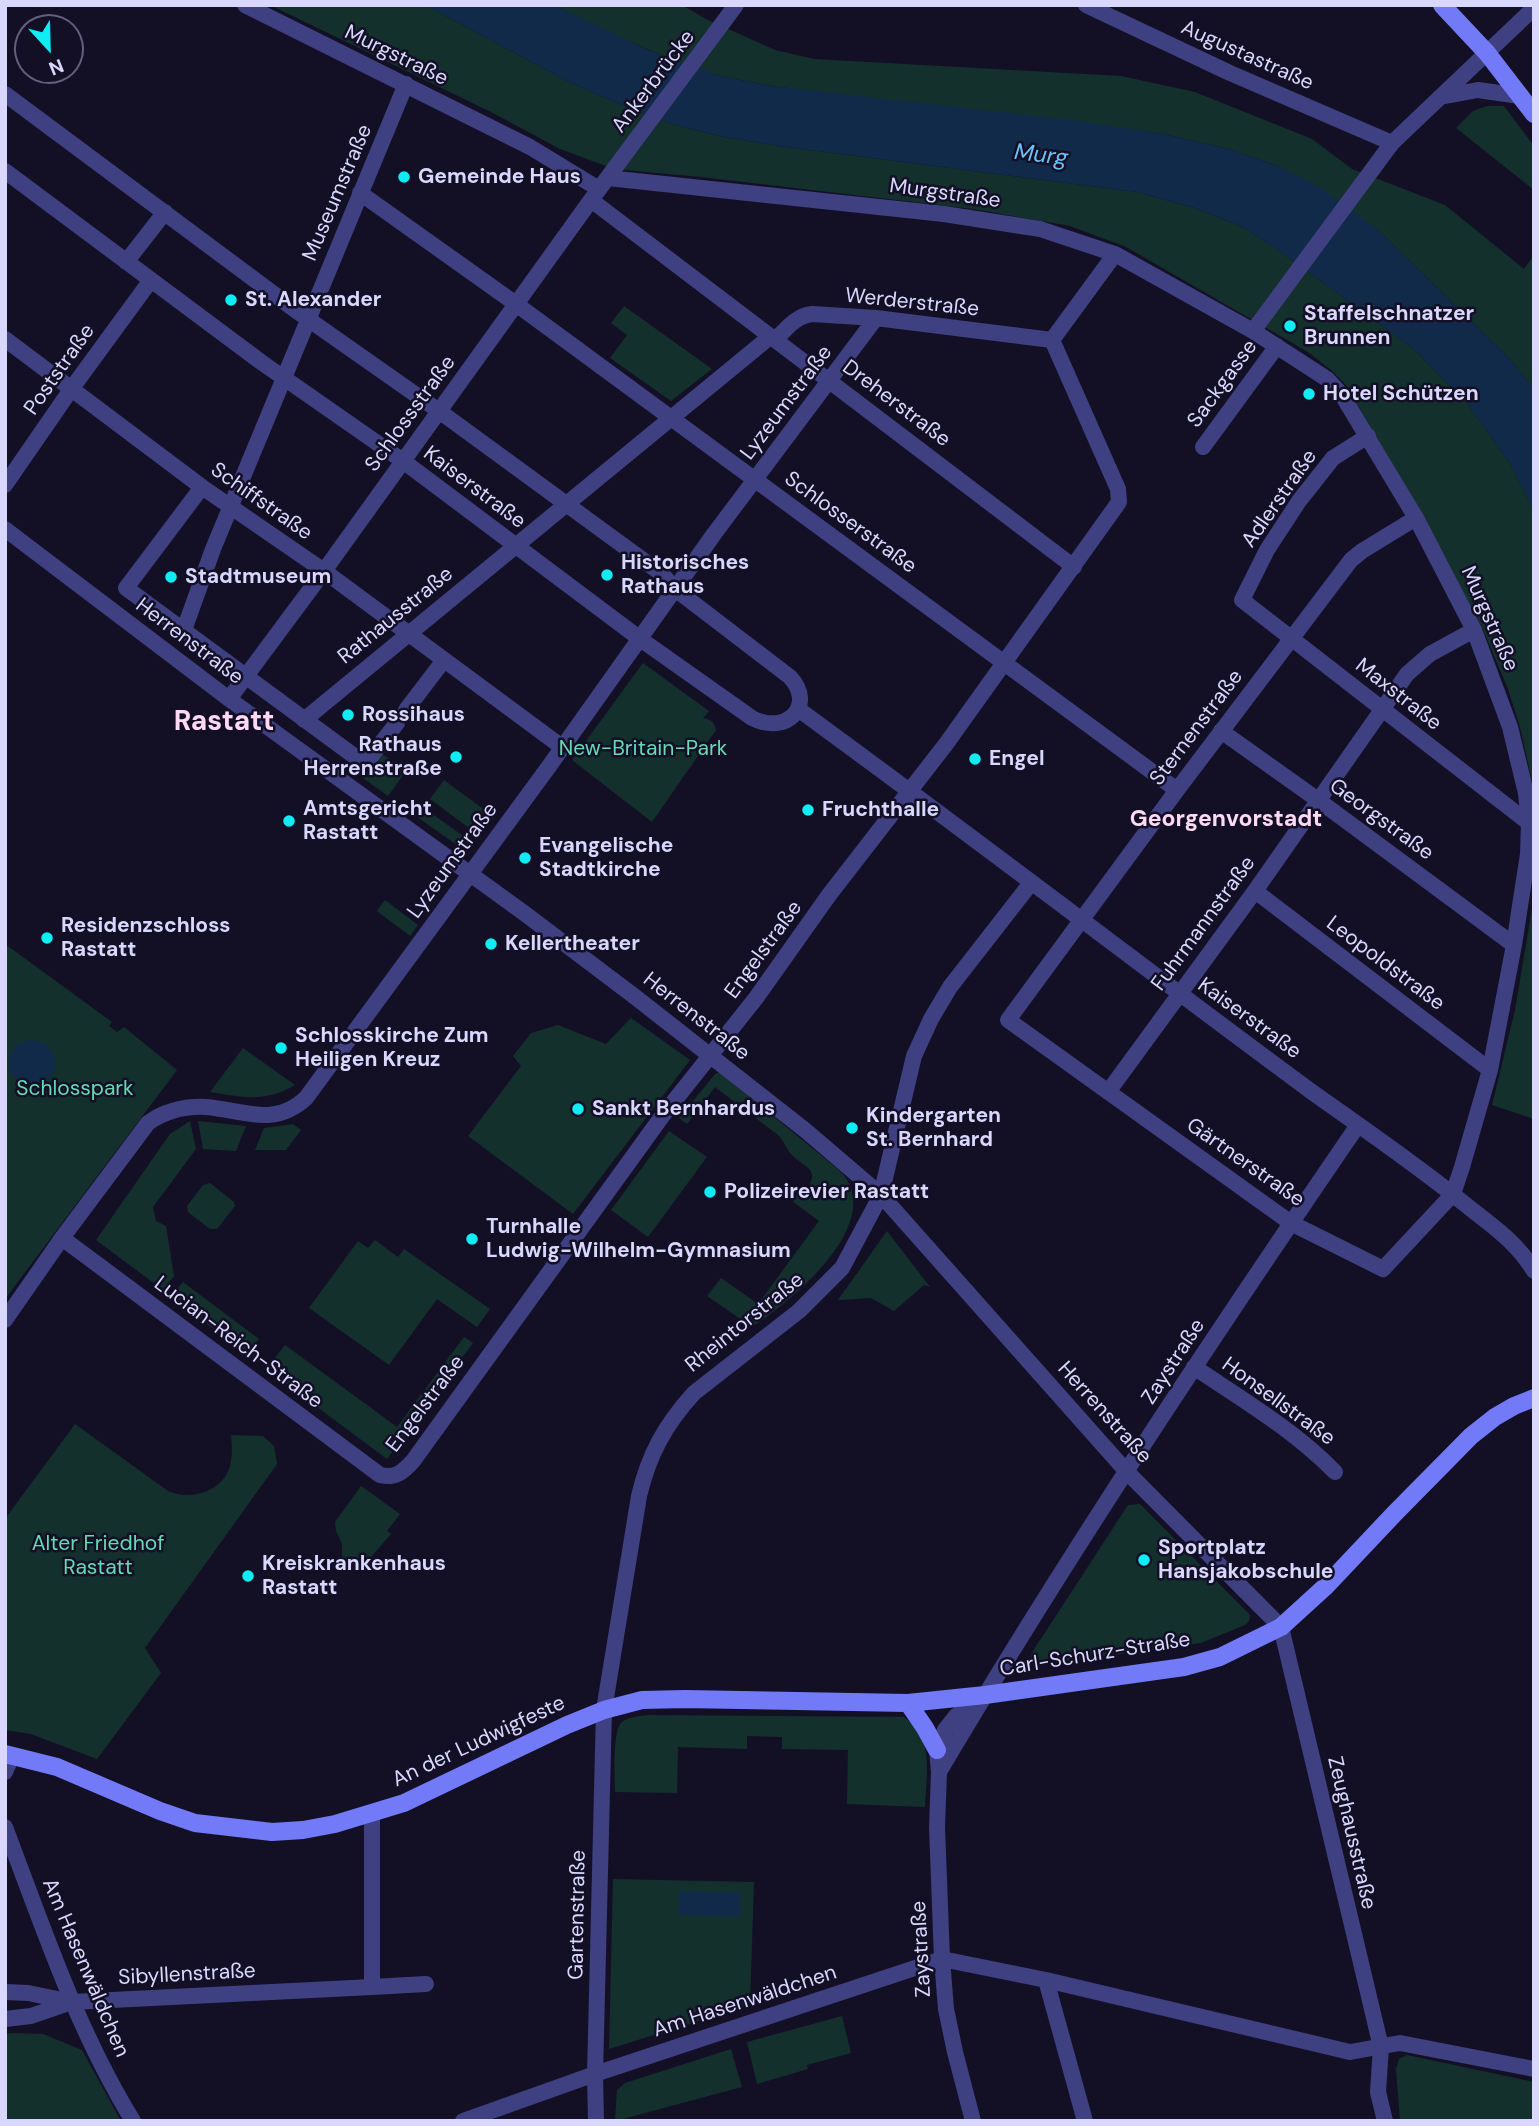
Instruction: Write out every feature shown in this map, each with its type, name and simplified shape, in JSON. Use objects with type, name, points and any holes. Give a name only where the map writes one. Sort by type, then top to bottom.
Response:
[{"type":"street","name":"Murgstraße","points":[[245,5],[530,147],[599,189],[944,214],[1040,229],[1115,254],[1253,331],[1327,379],[1342,395],[1416,518],[1474,630],[1510,727],[1524,783],[1528,854],[1514,945],[1490,1070],[1453,1194]]},
{"type":"street","name":"Ankerbrücke","points":[[624,158],[736,5]]},
{"type":"street","name":"Augustastraße","points":[[1086,5],[1230,73],[1392,143]]},
{"type":"street","points":[[1442,5],[1487,53],[1534,114]]},
{"type":"street","points":[[1253,331],[1392,143],[1534,8]]},
{"type":"street","name":"Museumstraße","points":[[184,630],[212,549],[406,84]]},
{"type":"street","points":[[1440,97],[1478,90],[1520,96]]},
{"type":"street","name":"Kaiserstraße","points":[[5,94],[307,318],[662,574],[675,589],[790,677],[799,690],[797,709],[789,720],[776,725],[762,724],[752,718],[5,171]]},
{"type":"street","name":"Schlossstraße","points":[[229,699],[624,158]]},
{"type":"street","name":"Dreherstraße","points":[[599,189],[774,337],[1074,567]]},
{"type":"street","name":"Schlosserstraße","points":[[360,193],[516,304],[1177,790]]},
{"type":"street","points":[[126,262],[165,212]]},
{"type":"street","points":[[1052,340],[1115,254]]},
{"type":"street","name":"Poststraße","points":[[5,485],[151,280]]},
{"type":"street","name":"Werderstraße","points":[[774,337],[804,315],[876,318],[1052,340]]},
{"type":"street","name":"Lyzeumstraße","points":[[5,1320],[148,1123],[159,1116],[192,1107],[277,1115],[299,1105],[313,1089],[641,639],[754,479],[876,318]]},
{"type":"street","points":[[566,504],[774,337]]},
{"type":"street","name":"Schiffstraße","points":[[5,339],[202,487],[324,571],[562,747]]},
{"type":"street","name":"Engelstraße","points":[[391,1477],[399,1474],[413,1461],[663,1115],[756,998],[829,895],[1005,663],[1116,508],[1119,502],[1118,489],[1052,340]]},
{"type":"street","name":"Sackgasse","points":[[1203,447],[1277,346]]},
{"type":"street","name":"Adlerstraße","points":[[1242,600],[1267,550],[1300,501],[1333,458],[1367,436]]},
{"type":"street","name":"Herrenstraße","points":[[202,487],[126,589],[365,764],[444,660]]},
{"type":"street","name":"Rathausstraße","points":[[306,721],[566,504]]},
{"type":"street","name":"Sternenstraße","points":[[1008,1020],[1351,560],[1416,518]]},
{"type":"street","name":"Herrenstraße","points":[[5,529],[229,699],[470,874],[711,1055],[881,1195],[1127,1472],[1281,1628]]},
{"type":"street","name":"Maxstraße","points":[[1242,600],[1528,823]]},
{"type":"street","name":"Fuhrmannstraße","points":[[1108,1092],[1255,891],[1406,674],[1419,662],[1474,630]]},
{"type":"street","name":"Kaiserstraße","points":[[797,709],[1453,1194],[1512,1241],[1525,1255],[1534,1271]]},
{"type":"street","name":"Georgstraße","points":[[1221,731],[1514,945]]},
{"type":"street","name":"Rheintorstraße","points":[[604,1710],[639,1496],[645,1472],[662,1434],[694,1392],[799,1311],[842,1268],[881,1195],[915,1056],[931,1019],[950,987],[1031,883]]},
{"type":"street","name":"Leopoldstraße","points":[[1255,891],[1490,1070]]},
{"type":"street","name":"Gärtnerstraße","points":[[1008,1020],[1291,1223],[1383,1269],[1453,1194]]},
{"type":"street","name":"Zaystraße","points":[[939,1772],[1194,1367],[1358,1125]]},
{"type":"street","name":"Lucian-Reich-Straße","points":[[62,1238],[380,1475],[391,1477]]},
{"type":"street","name":"Honsellstraße","points":[[1194,1367],[1286,1430],[1315,1452],[1335,1472]]},
{"type":"street","name":"Carl-Schurz-Straße","points":[[985,1695],[1184,1667],[1220,1657],[1281,1628],[1326,1586],[1471,1436],[1495,1417],[1534,1398]]},
{"type":"street","name":"Zeughausstraße","points":[[1281,1628],[1381,2047],[1378,2092],[1385,2121]]},
{"type":"street","name":"Zaystraße","points":[[973,2121],[950,2031],[942,1959],[937,1750],[945,1730],[956,1716],[985,1695]]},
{"type":"street","name":"An der Ludwigfeste","points":[[7,1761],[57,1767],[195,1823],[231,1828],[303,1830],[335,1824],[404,1803],[604,1710],[642,1700],[908,1703],[985,1695]]},
{"type":"street","points":[[908,1703],[937,1750]]},
{"type":"street","name":"Gartenstraße","points":[[596,2121],[604,1710]]},
{"type":"street","points":[[372,1814],[372,1987]]},
{"type":"street","name":"Am Hasenwäldchen","points":[[5,1828],[72,2002],[111,2085],[133,2121]]},
{"type":"street","name":"Am Hasenwäldchen","points":[[463,2121],[595,2074],[942,1959],[1046,1980],[1350,2052],[1401,2043],[1534,2069]]},
{"type":"street","points":[[1046,1980],[1085,2121]]},
{"type":"street","name":"Sibyllenstraße","points":[[5,1992],[29,1993],[72,2002],[426,1984]]},
{"type":"street","points":[[5,2020],[31,2016],[72,2002]]},
{"type":"green space","points":[[270,5],[425,5],[571,83],[650,117],[683,127],[786,147],[1137,192],[1195,208],[1243,227],[1415,350],[1466,402],[1510,463],[1534,511],[1534,790],[1520,727],[1508,689],[1482,627],[1346,385],[1308,352],[1126,247],[1070,226],[973,209],[614,169],[560,149],[491,112]]},
{"type":"green space","points":[[554,5],[682,5],[706,19],[775,50],[814,59],[1121,76],[1195,92],[1312,139],[1352,169],[1445,205],[1524,269],[1534,255],[1534,390],[1511,360],[1378,230],[1278,166],[1229,149],[1163,134],[771,86],[720,76],[674,61]]},
{"type":"green space","points":[[1487,106],[1504,106],[1534,146],[1534,190],[1456,128],[1473,111]]},
{"type":"green space","points":[[624,306],[712,369],[671,401],[610,358],[627,335],[611,323]]},
{"type":"green space","name":"New-Britain-Park","points":[[643,663],[709,711],[703,718],[712,722],[716,730],[652,822],[572,760]]},
{"type":"green space","points":[[381,753],[406,771],[388,796],[363,778]]},
{"type":"green space","points":[[444,780],[494,817],[480,836],[430,799]]},
{"type":"green space","points":[[424,808],[473,843],[467,852],[417,817]]},
{"type":"green space","points":[[1534,897],[1534,1119],[1492,1105],[1515,1010]]},
{"type":"green space","points":[[385,900],[418,925],[410,936],[377,911]]},
{"type":"green space","name":"Schlosspark","points":[[5,944],[112,1022],[109,1026],[117,1032],[124,1027],[177,1070],[5,1299]]},
{"type":"green space","points":[[631,1018],[690,1060],[573,1214],[468,1136],[521,1066],[513,1056],[531,1033],[558,1025],[606,1044]]},
{"type":"green space","points":[[243,1048],[295,1085],[284,1091],[253,1097],[210,1092]]},
{"type":"green space","points":[[716,1073],[721,1073],[840,1171],[852,1191],[852,1213],[844,1236],[829,1258],[789,1299],[752,1327],[707,1296],[721,1278],[758,1304],[819,1221],[792,1201],[803,1187],[807,1189],[811,1182],[809,1168],[791,1154],[778,1135],[715,1087],[687,1124],[679,1118]]},
{"type":"green space","points":[[190,1121],[196,1149],[153,1207],[156,1221],[166,1226],[174,1276],[163,1290],[96,1240],[170,1134]]},
{"type":"green space","points":[[198,1121],[246,1126],[236,1151],[203,1149]]},
{"type":"green space","points":[[293,1124],[301,1130],[286,1150],[255,1150],[264,1128]]},
{"type":"green space","points":[[669,1131],[707,1157],[648,1237],[611,1210]]},
{"type":"green space","points":[[210,1183],[234,1202],[235,1206],[217,1229],[210,1229],[188,1212],[187,1206],[203,1185]]},
{"type":"green space","points":[[887,1231],[930,1287],[924,1285],[894,1311],[871,1298],[838,1300]]},
{"type":"green space","points":[[375,1240],[398,1257],[404,1249],[490,1309],[477,1327],[437,1299],[389,1365],[309,1308],[358,1241],[368,1248]]},
{"type":"green space","points":[[183,1282],[259,1339],[247,1354],[171,1297]]},
{"type":"green space","points":[[464,1337],[473,1343],[387,1459],[266,1369],[285,1345],[397,1427]]},
{"type":"green space","name":"Alter Friedhof Rastatt","points":[[75,1424],[168,1491],[177,1494],[204,1492],[219,1484],[230,1465],[231,1435],[263,1436],[274,1446],[277,1464],[145,1648],[161,1673],[97,1759],[31,1734],[5,1730],[5,1519]]},
{"type":"green space","points":[[361,1486],[400,1514],[387,1531],[391,1534],[358,1572],[342,1562],[342,1544],[335,1522]]},
{"type":"green space","name":"Sportplatz Hansjakobschule","points":[[1140,1504],[1250,1615],[1249,1621],[1201,1643],[1034,1666],[1031,1654],[1128,1505]]},
{"type":"green space","points":[[648,1715],[904,1717],[917,1729],[925,1747],[925,1807],[847,1804],[848,1750],[782,1749],[782,1737],[747,1736],[747,1749],[678,1747],[677,1793],[615,1792],[618,1728],[627,1719]]},
{"type":"green space","points":[[613,1879],[754,1882],[750,2005],[609,2049]]},
{"type":"green space","points":[[842,2016],[851,2053],[807,2065],[808,2069],[757,2084],[747,2042]]},
{"type":"green space","points":[[5,2034],[43,2034],[82,2050],[121,2121],[5,2121]]},
{"type":"green space","points":[[731,2049],[742,2087],[615,2121],[617,2090],[625,2083]]},
{"type":"green space","points":[[1407,2055],[1534,2082],[1534,2121],[1400,2121],[1396,2069],[1399,2059]]},
{"type":"water","name":"Murg","points":[[425,5],[554,5],[648,50],[720,76],[771,86],[1071,120],[1163,134],[1229,149],[1278,166],[1321,188],[1378,230],[1511,360],[1534,390],[1534,511],[1510,463],[1466,402],[1415,350],[1243,227],[1195,208],[1137,192],[786,147],[683,127],[650,117],[571,83]]},
{"type":"water","points":[[32,1040],[48,1047],[55,1063],[48,1079],[32,1086],[16,1079],[9,1063],[16,1047]]},
{"type":"water","points":[[679,1891],[741,1893],[740,1917],[679,1915]]},
{"type":"place","name":"Gemeinde Haus","points":[[404,177]]},
{"type":"place","name":"St. Alexander","points":[[231,300]]},
{"type":"place","name":"Staffelschnatzer Brunnen","points":[[1290,326]]},
{"type":"place","name":"Hotel Schützen","points":[[1309,394]]},
{"type":"place","name":"Historisches Rathaus","points":[[607,575]]},
{"type":"place","name":"Stadtmuseum","points":[[171,577]]},
{"type":"place","name":"Rossihaus","points":[[348,715]]},
{"type":"place","name":"Rathaus Herrenstraße","points":[[456,757]]},
{"type":"place","name":"Engel","points":[[975,759]]},
{"type":"place","name":"Fruchthalle","points":[[808,810]]},
{"type":"place","name":"Amtsgericht Rastatt","points":[[289,821]]},
{"type":"place","name":"Evangelische Stadtkirche","points":[[525,858]]},
{"type":"place","name":"Residenzschloss Rastatt","points":[[47,938]]},
{"type":"place","name":"Kellertheater","points":[[491,944]]},
{"type":"place","name":"Schlosskirche Zum Heiligen Kreuz","points":[[281,1048]]},
{"type":"place","name":"Sankt Bernhardus","points":[[578,1109]]},
{"type":"place","name":"Kindergarten St. Bernhard","points":[[852,1128]]},
{"type":"place","name":"Polizeirevier Rastatt","points":[[710,1192]]},
{"type":"place","name":"Turnhalle Ludwig-Wilhelm-Gymnasium","points":[[472,1239]]},
{"type":"place","name":"Sportplatz Hansjakobschule","points":[[1144,1560]]},
{"type":"place","name":"Kreiskrankenhaus Rastatt","points":[[248,1576]]},
{"type":"district","name":"Rastatt","points":[[224,723]]},
{"type":"district","name":"Georgenvorstadt","points":[[1226,820]]}]
